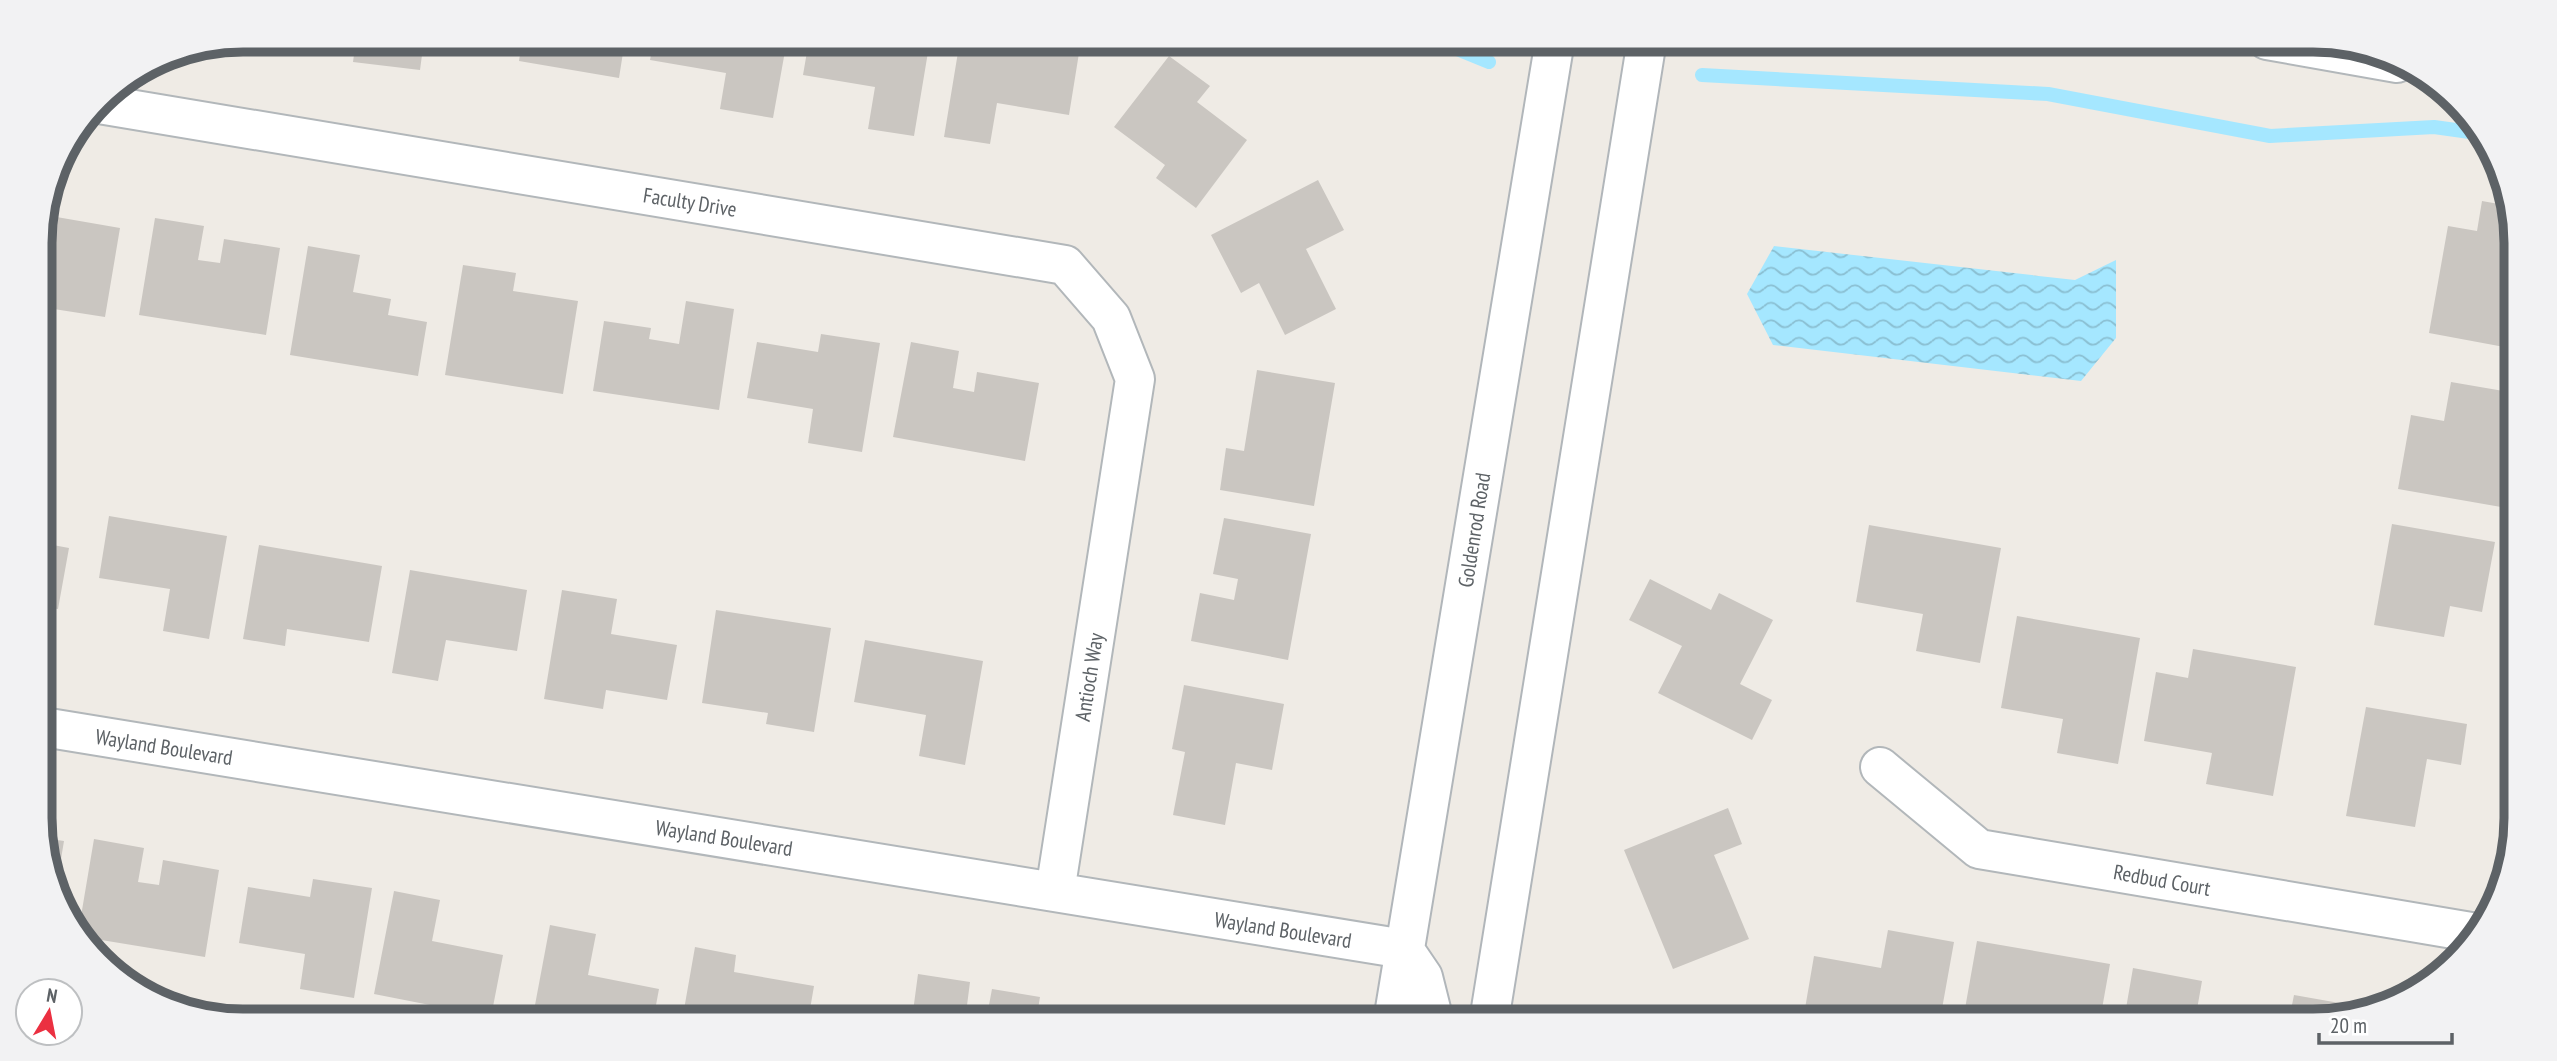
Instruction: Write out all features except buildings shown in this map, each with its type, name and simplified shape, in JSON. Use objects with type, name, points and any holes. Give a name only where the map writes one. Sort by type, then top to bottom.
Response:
[{"type":"street","name":"Goldenrod Road","points":[[1395,1008],[1553,52]]},
{"type":"street","points":[[1491,1008],[1645,52]]},
{"type":"street","name":"Faculty Drive","points":[[112,106],[1065,265],[1111,318],[1135,379],[1123,461]]},
{"type":"street","name":"Antioch Way","points":[[1055,892],[1123,461]]},
{"type":"street","name":"Wayland Boulevard","points":[[52,728],[1404,950]]},
{"type":"street","name":"Redbud Court","points":[[1881,766],[1979,849],[2466,931]]},
{"type":"street","points":[[1404,950],[1423,977],[1431,1008]]},
{"type":"water","points":[[1774,246],[2075,280],[2116,260],[2116,338],[2081,381],[1773,345],[1747,294]]},
{"type":"waterway","points":[[1464,52],[1489,62]]},
{"type":"waterway","points":[[1702,75],[2048,94],[2270,136],[2434,127],[2468,132]]}]
